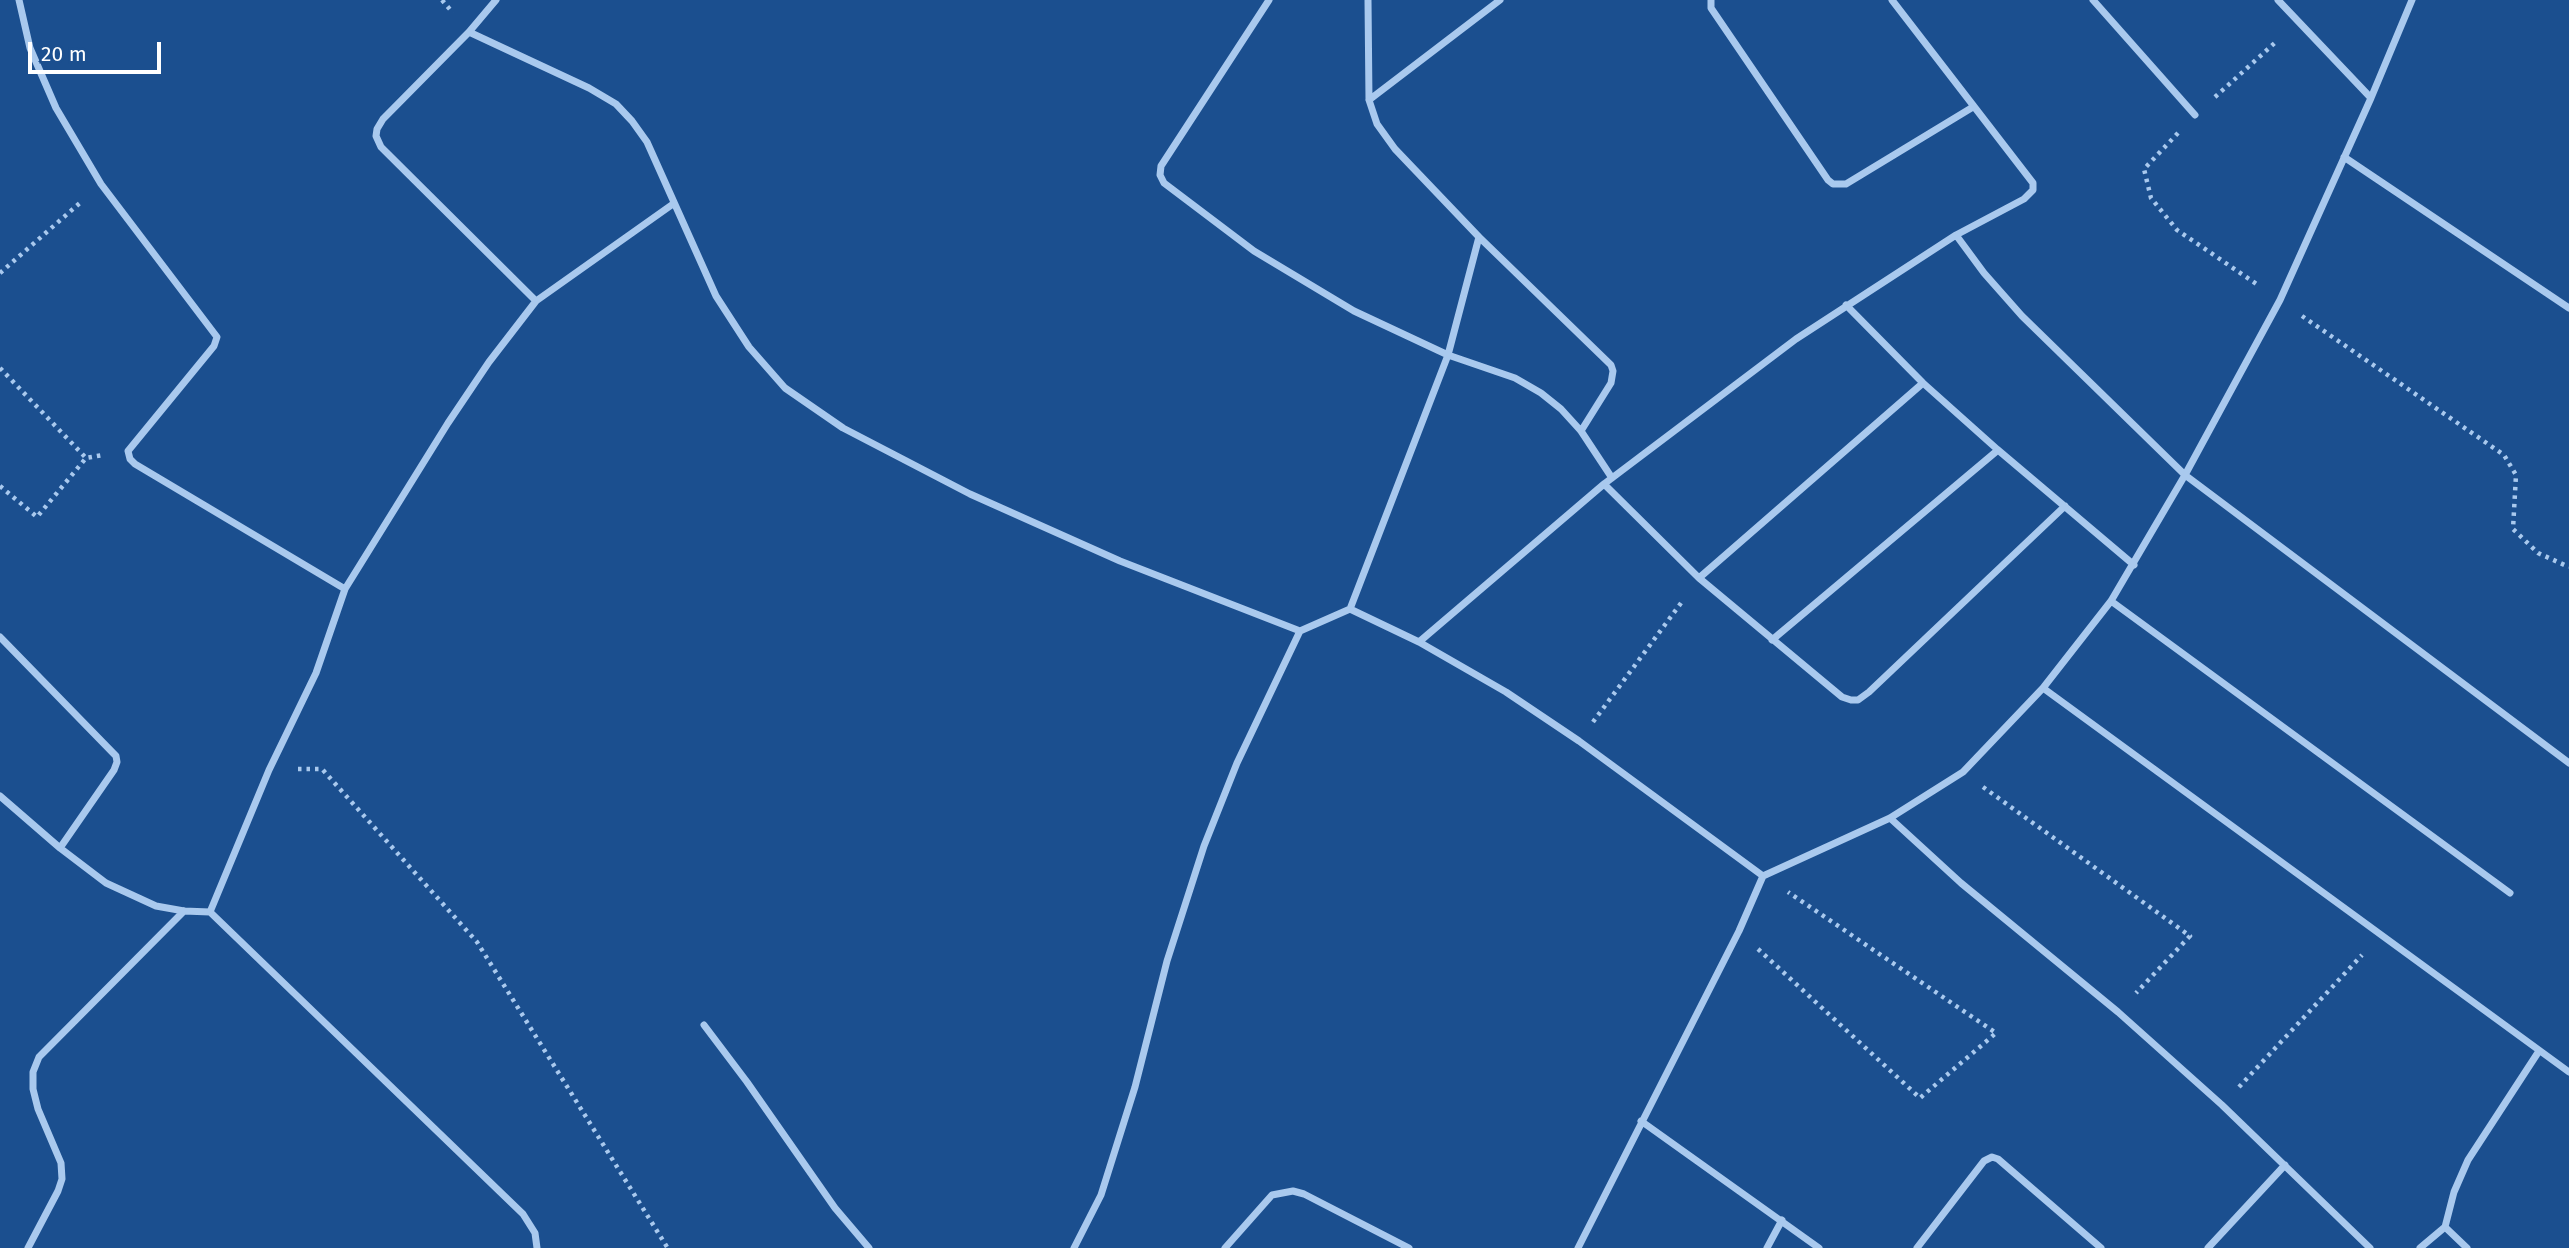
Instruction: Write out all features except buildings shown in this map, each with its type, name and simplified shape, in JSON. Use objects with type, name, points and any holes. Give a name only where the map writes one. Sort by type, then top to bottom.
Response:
[{"type":"street","points":[[19,0],[30,48],[55,108],[101,184],[217,337],[214,346],[128,451],[130,459],[345,589]]},
{"type":"street","points":[[496,0],[469,32],[383,119],[376,136],[381,147],[536,301]]},
{"type":"street","points":[[1269,0],[1161,166],[1160,174],[1164,183],[1254,251],[1354,311],[1448,355],[1516,378],[1561,409],[1581,431],[1612,478]]},
{"type":"street","points":[[1368,0],[1369,100],[1377,124],[1395,149],[1479,237],[1611,365],[1611,383],[1581,431]]},
{"type":"street","points":[[1369,100],[1500,0]]},
{"type":"street","points":[[1710,0],[1711,8],[1833,184],[1846,184],[1973,107]]},
{"type":"street","points":[[1419,642],[1612,478],[1846,305],[1955,235],[2024,199],[2034,187],[1892,0]]},
{"type":"street","points":[[2093,0],[2195,115]]},
{"type":"street","points":[[2278,0],[2371,98]]},
{"type":"street","points":[[1578,1248],[1739,932],[1763,876],[1890,818],[1962,772],[2043,688],[2111,601],[2185,475],[2280,300],[2412,0]]},
{"type":"street","points":[[469,32],[589,88],[616,104],[647,142],[716,296],[749,347],[785,388],[834,421],[995,506],[1120,561],[1300,631]]},
{"type":"street","points":[[2344,157],[2569,308]]},
{"type":"street","points":[[210,912],[269,770],[316,673],[345,589],[489,362],[536,301],[673,204]]},
{"type":"street","points":[[1955,235],[1983,273],[2022,316],[2185,475],[2569,762]]},
{"type":"street","points":[[1074,1248],[1101,1195],[1135,1087],[1167,961],[1204,846],[1237,762],[1300,631],[1350,609],[1448,355],[1479,237]]},
{"type":"street","points":[[1846,305],[1923,383],[2134,565]]},
{"type":"street","points":[[1699,578],[1923,383]]},
{"type":"street","points":[[1772,640],[1998,450]]},
{"type":"street","points":[[1604,484],[1699,578],[1842,697],[1858,700],[1870,692],[2065,506]]},
{"type":"street","points":[[2111,601],[2510,893]]},
{"type":"street","points":[[1350,609],[1419,642],[1506,692],[1579,741],[1763,876]]},
{"type":"street","points":[[0,637],[116,756],[114,770],[60,848]]},
{"type":"street","points":[[2043,688],[2569,1072]]},
{"type":"street","points":[[0,796],[60,848],[116,888],[156,906],[210,912],[523,1214],[535,1233],[537,1248]]},
{"type":"street","points":[[1890,818],[1961,883],[2118,1012],[2222,1105],[2370,1248]]},
{"type":"street","points":[[27,1248],[62,1179],[61,1163],[38,1109],[33,1090],[33,1072],[39,1057],[184,911]]},
{"type":"street","points":[[704,1025],[835,1208],[869,1248]]},
{"type":"street","points":[[2420,1248],[2445,1227],[2454,1192],[2468,1160],[2539,1051]]},
{"type":"street","points":[[1641,1121],[1819,1248]]},
{"type":"street","points":[[1917,1248],[1984,1161],[1992,1157],[1998,1158],[2101,1248]]},
{"type":"street","points":[[2208,1248],[2284,1165]]},
{"type":"street","points":[[1224,1248],[1272,1195],[1293,1191],[1304,1194],[1409,1248]]},
{"type":"street","points":[[1767,1248],[1782,1220]]},
{"type":"street","points":[[2445,1227],[2467,1248]]},
{"type":"path","points":[[2298,22],[2195,115],[2144,169],[2151,198],[2177,230],[2504,455],[2516,475],[2513,529],[2538,554],[2569,567]]},
{"type":"path","points":[[0,273],[101,184]]},
{"type":"path","points":[[0,368],[86,458],[37,517],[0,486]]},
{"type":"path","points":[[1579,741],[1699,578]]},
{"type":"path","points":[[269,770],[321,769],[477,942],[667,1247]]},
{"type":"path","points":[[1962,772],[2190,936],[2118,1012]]},
{"type":"path","points":[[1739,932],[1920,1098],[1996,1033],[1763,876]]},
{"type":"path","points":[[2222,1105],[2381,934]]}]
